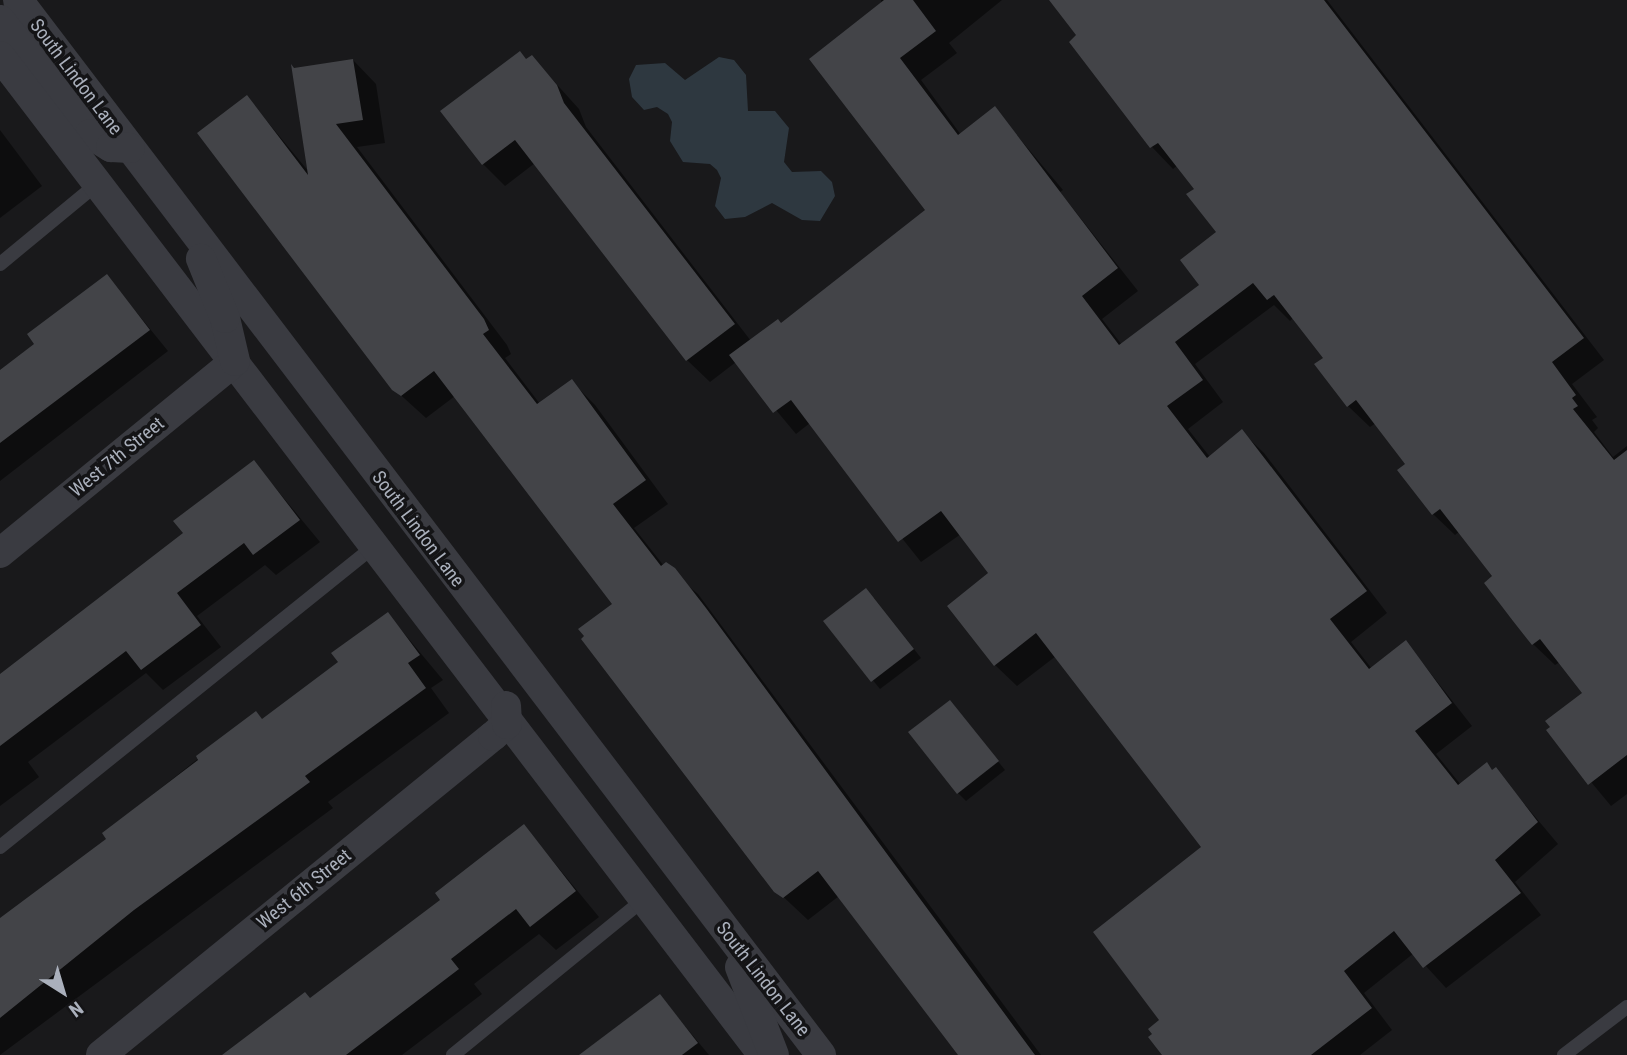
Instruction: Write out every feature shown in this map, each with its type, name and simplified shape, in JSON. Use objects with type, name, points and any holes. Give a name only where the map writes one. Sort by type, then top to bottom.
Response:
[{"type":"street","name":"South Lindon Lane","points":[[18,0],[821,1055]]},
{"type":"street","points":[[0,20],[90,134],[111,147],[130,148]]},
{"type":"street","points":[[0,55],[96,185],[489,692],[507,723],[763,1055]]},
{"type":"street","points":[[198,239],[203,272],[225,318],[235,361]]},
{"type":"street","name":"West 7th Street","points":[[0,554],[235,361]]},
{"type":"street","points":[[468,594],[472,622],[501,684],[507,723]]},
{"type":"street","name":"West 6th Street","points":[[101,1055],[507,723]]},
{"type":"street","points":[[732,939],[774,1055]]},
{"type":"lane","points":[[0,264],[96,185]]},
{"type":"lane","points":[[0,847],[375,545]]},
{"type":"lane","points":[[453,1055],[643,900]]},
{"type":"lane","points":[[1564,1055],[1627,1007]]},
{"type":"shaded area","points":[[719,57],[734,60],[746,75],[748,111],[775,111],[789,128],[784,162],[792,172],[821,171],[832,182],[835,196],[820,221],[802,220],[772,203],[745,217],[725,219],[715,206],[721,178],[717,170],[710,164],[683,162],[670,141],[672,122],[668,114],[657,107],[644,110],[632,97],[629,79],[636,65],[665,63],[685,80]]},
{"type":"building","points":[[884,0],[913,0],[936,31],[900,58],[958,135],[995,106],[1118,268],[1082,296],[1119,345],[1199,285],[1180,260],[1216,232],[1186,194],[1194,189],[1158,143],[1150,148],[1069,42],[1076,35],[1049,0],[1324,0],[1584,338],[1552,362],[1576,395],[1572,398],[1578,406],[1573,409],[1614,460],[1627,450],[1627,755],[1588,785],[1546,730],[1550,727],[1545,721],[1582,693],[1540,639],[1532,645],[1513,621],[1484,583],[1492,576],[1440,509],[1432,515],[1397,470],[1405,464],[1356,400],[1347,407],[1314,364],[1323,358],[1274,295],[1267,300],[1253,283],[1175,342],[1203,380],[1167,406],[1207,458],[1242,429],[1367,591],[1330,619],[1369,669],[1406,640],[1452,703],[1415,731],[1458,785],[1487,762],[1492,770],[1496,767],[1538,822],[1495,860],[1521,893],[1423,968],[1394,931],[1344,971],[1372,1008],[1311,1055],[1162,1055],[1148,1037],[1152,1034],[1148,1029],[1159,1020],[1093,932],[1201,847],[1036,633],[994,666],[947,606],[988,573],[941,511],[898,542],[791,400],[773,413],[729,355],[778,319],[781,323],[925,210],[809,59]]},
{"type":"building","points":[[520,51],[526,59],[532,55],[557,85],[564,103],[735,324],[686,361],[515,140],[482,165],[440,111]]},
{"type":"building","points":[[353,59],[363,120],[336,124],[484,319],[489,330],[483,334],[537,404],[572,379],[646,480],[613,504],[661,566],[666,562],[675,568],[706,608],[1035,1055],[958,1055],[818,871],[783,898],[774,892],[581,639],[584,636],[578,629],[612,604],[434,371],[401,396],[392,390],[197,133],[247,95],[308,175],[291,64],[294,68]]},
{"type":"building","points":[[107,274],[150,330],[0,443],[0,370],[34,344],[27,334]]},
{"type":"building","points":[[254,460],[300,520],[253,555],[244,543],[177,593],[201,625],[141,670],[126,651],[0,746],[0,674],[183,533],[173,521]]},
{"type":"building","points":[[866,588],[914,649],[871,682],[823,621]]},
{"type":"building","points":[[388,612],[420,655],[408,663],[426,688],[305,776],[310,782],[134,910],[0,1018],[0,918],[106,839],[102,833],[198,760],[196,756],[256,711],[262,719],[338,662],[331,653]]},
{"type":"building","points":[[950,700],[999,761],[957,794],[908,732]]},
{"type":"building","points":[[524,824],[576,891],[530,927],[516,909],[451,959],[459,969],[346,1055],[222,1055],[305,992],[310,998],[440,900],[435,893]]},
{"type":"building","points":[[660,994],[698,1043],[682,1055],[579,1055]]}]
